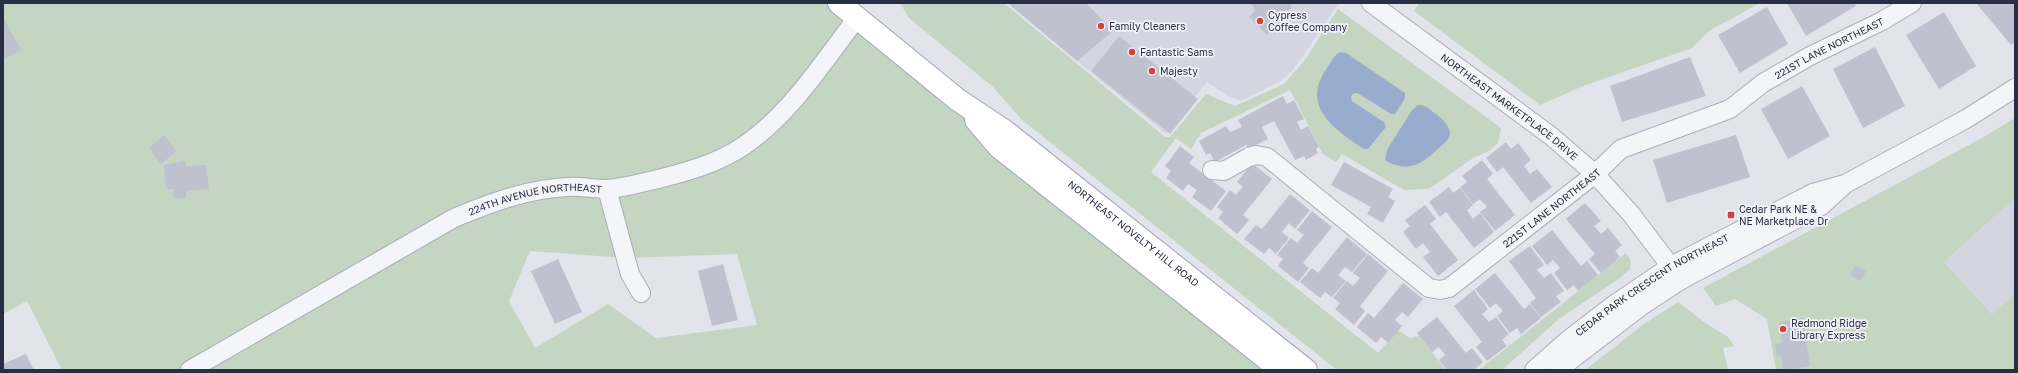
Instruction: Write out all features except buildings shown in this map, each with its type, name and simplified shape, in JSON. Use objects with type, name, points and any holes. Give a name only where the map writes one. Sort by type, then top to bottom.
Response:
[{"type":"main road","name":"NORTHEAST NOVELTY HILL ROAD","points":[[839,3],[958,100],[1006,132],[1306,370]]},
{"type":"main road","name":"NORTHEAST NOVELTY HILL ROAD","points":[[958,100],[999,147],[1281,370]]},
{"type":"street","name":"NORTHEAST MARKETPLACE DRIVE","points":[[1371,3],[1551,136],[1595,174],[1631,214],[1676,273]]},
{"type":"street","name":"221ST LANE NORTHEAST","points":[[1212,170],[1224,171],[1249,157],[1256,155],[1267,156],[1429,288],[1440,290],[1449,288],[1595,174],[1621,150],[1730,108],[1763,83],[1810,56],[1882,22],[1912,3]]},
{"type":"street","name":"224TH AVENUE NORTHEAST","points":[[190,370],[454,218],[489,203],[528,192],[567,186],[607,189],[693,170],[724,158],[753,140],[783,112],[857,18]]},
{"type":"street","name":"CEDAR PARK CRESCENT NORTHEAST","points":[[1534,370],[1568,340],[1614,304],[1676,273],[1813,193],[1845,184],[1966,119],[2015,88]]},
{"type":"street","points":[[607,189],[630,274],[641,292]]},
{"type":"street","name":"CEDAR PARK CRESCENT NORTHEAST","points":[[1558,370],[1634,311],[1676,273]]},
{"type":"shaded area","points":[[1007,3],[1339,3],[1293,70],[1281,81],[1240,100],[1227,96],[1207,82],[1166,134]]},
{"type":"shaded area","points":[[2015,198],[2015,294],[1992,314],[1944,262]]},
{"type":"green space","points":[[3,3],[839,3],[1281,370],[62,370],[27,301],[3,314]],"holes":[[[530,251],[626,258],[737,254],[757,325],[656,338],[608,304],[535,348],[509,301]]]},
{"type":"green space","points":[[900,3],[1004,3],[1165,137],[1170,137],[1206,94],[1235,106],[1284,84],[1305,60],[1338,9],[1501,128],[1498,143],[1489,151],[1473,158],[1427,189],[1404,190],[1342,154],[1336,162],[1323,154],[1290,90],[1201,133],[1191,149],[1176,138],[1151,172],[1378,353],[1398,330],[1410,338],[1419,336],[1446,370],[1337,370],[1022,120],[993,87],[909,18]],"holes":[[[1319,88],[1405,98],[1391,114],[1357,93],[1353,94],[1351,97],[1352,101],[1384,122]]]},
{"type":"green space","points":[[1419,3],[1760,3],[1709,31],[1692,48],[1583,86],[1540,105],[1414,11]]},
{"type":"green space","points":[[2015,118],[2015,198],[1944,262],[1992,314],[2015,294],[2015,370],[1776,370],[1767,319],[1735,299],[1716,306],[1703,288],[1982,138]]},
{"type":"green space","points":[[1626,253],[1631,261],[1630,269],[1620,278],[1559,319],[1502,370],[1479,370]]},
{"type":"green space","points":[[1678,302],[1704,322],[1728,337],[1734,346],[1723,348],[1728,370],[1585,370],[1644,324]]},
{"type":"water","points":[[1340,52],[1346,53],[1405,93],[1405,98],[1395,114],[1391,114],[1357,93],[1353,94],[1351,97],[1352,101],[1384,122],[1386,127],[1368,149],[1364,149],[1333,126],[1325,117],[1320,107],[1317,96],[1319,84],[1332,60]]},
{"type":"water","points":[[1418,105],[1426,106],[1443,120],[1450,131],[1448,138],[1433,154],[1421,163],[1408,167],[1393,164],[1385,160],[1387,150],[1412,110]]},
{"type":"place","name":"Cypress Coffee Company","points":[[1260,21]]},
{"type":"place","name":"Family Cleaners","points":[[1101,26]]},
{"type":"place","name":"Fantastic Sams","points":[[1132,52]]},
{"type":"place","name":"Majesty","points":[[1152,71]]},
{"type":"place","name":"Cedar Park NE & NE Marketplace Dr","points":[[1731,215]]},
{"type":"place","name":"Redmond Ridge Library Express","points":[[1783,329]]}]
